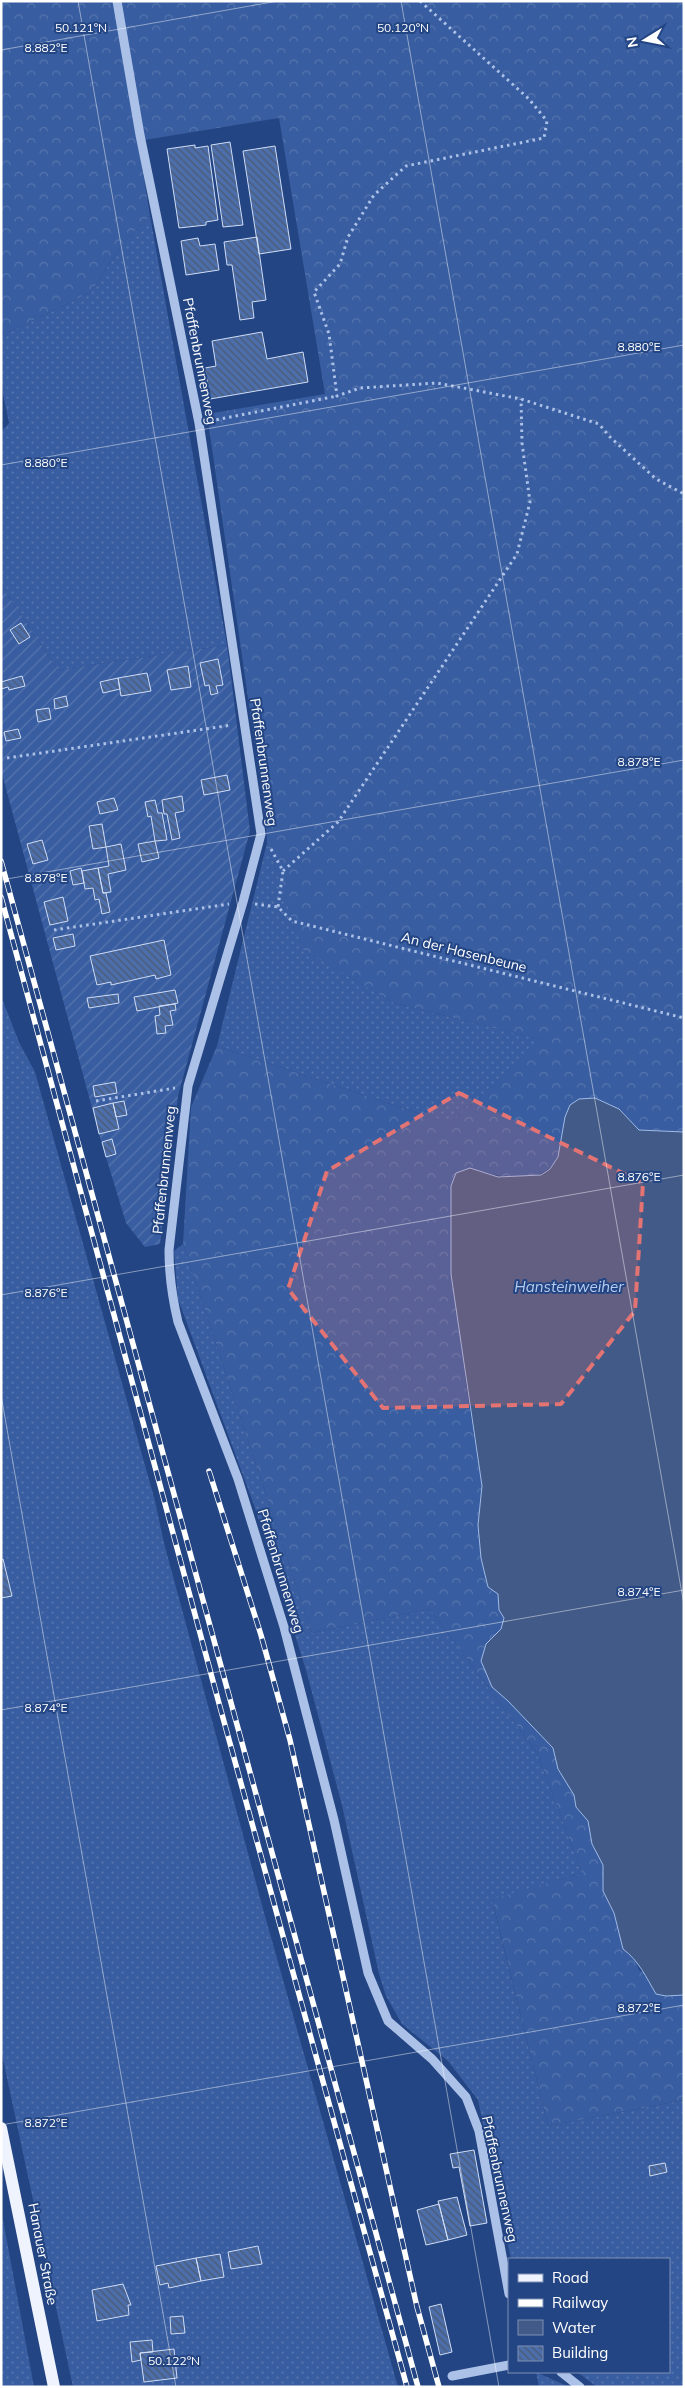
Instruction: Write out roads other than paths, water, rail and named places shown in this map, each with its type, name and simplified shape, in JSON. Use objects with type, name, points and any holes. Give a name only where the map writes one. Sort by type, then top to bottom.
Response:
[{"type":"main road","name":"Hanauer Straße","points":[[1,2128],[54,2387]]},
{"type":"lane","name":"Pfaffenbrunnenweg","points":[[117,1],[142,145],[199,423],[261,834],[243,902],[188,1086],[169,1250],[169,1273],[178,1322],[238,1479],[284,1626],[334,1820],[368,1973],[388,2021],[432,2059],[466,2097],[479,2131],[508,2289]]},
{"type":"lane","points":[[452,2376],[508,2365]]},
{"type":"lane","points":[[562,2373],[580,2387]]},
{"type":"water","name":"Hansteinweiher","points":[[595,1098],[619,1109],[639,1130],[684,1132],[684,1995],[666,1996],[656,1994],[638,1964],[623,1949],[614,1913],[603,1891],[603,1865],[592,1844],[588,1821],[576,1807],[574,1795],[558,1769],[553,1748],[492,1687],[481,1661],[486,1644],[501,1629],[504,1618],[499,1610],[498,1594],[488,1587],[481,1558],[478,1525],[482,1486],[451,1274],[451,1186],[456,1173],[470,1168],[498,1177],[541,1175],[550,1169],[558,1157],[565,1117],[570,1105],[579,1099]]},
{"type":"railway","points":[[1,861],[418,2387]]},
{"type":"railway","points":[[1,897],[220,1707],[407,2387]]},
{"type":"railway","points":[[209,1471],[261,1635],[290,1740],[417,2307],[439,2387]]}]
